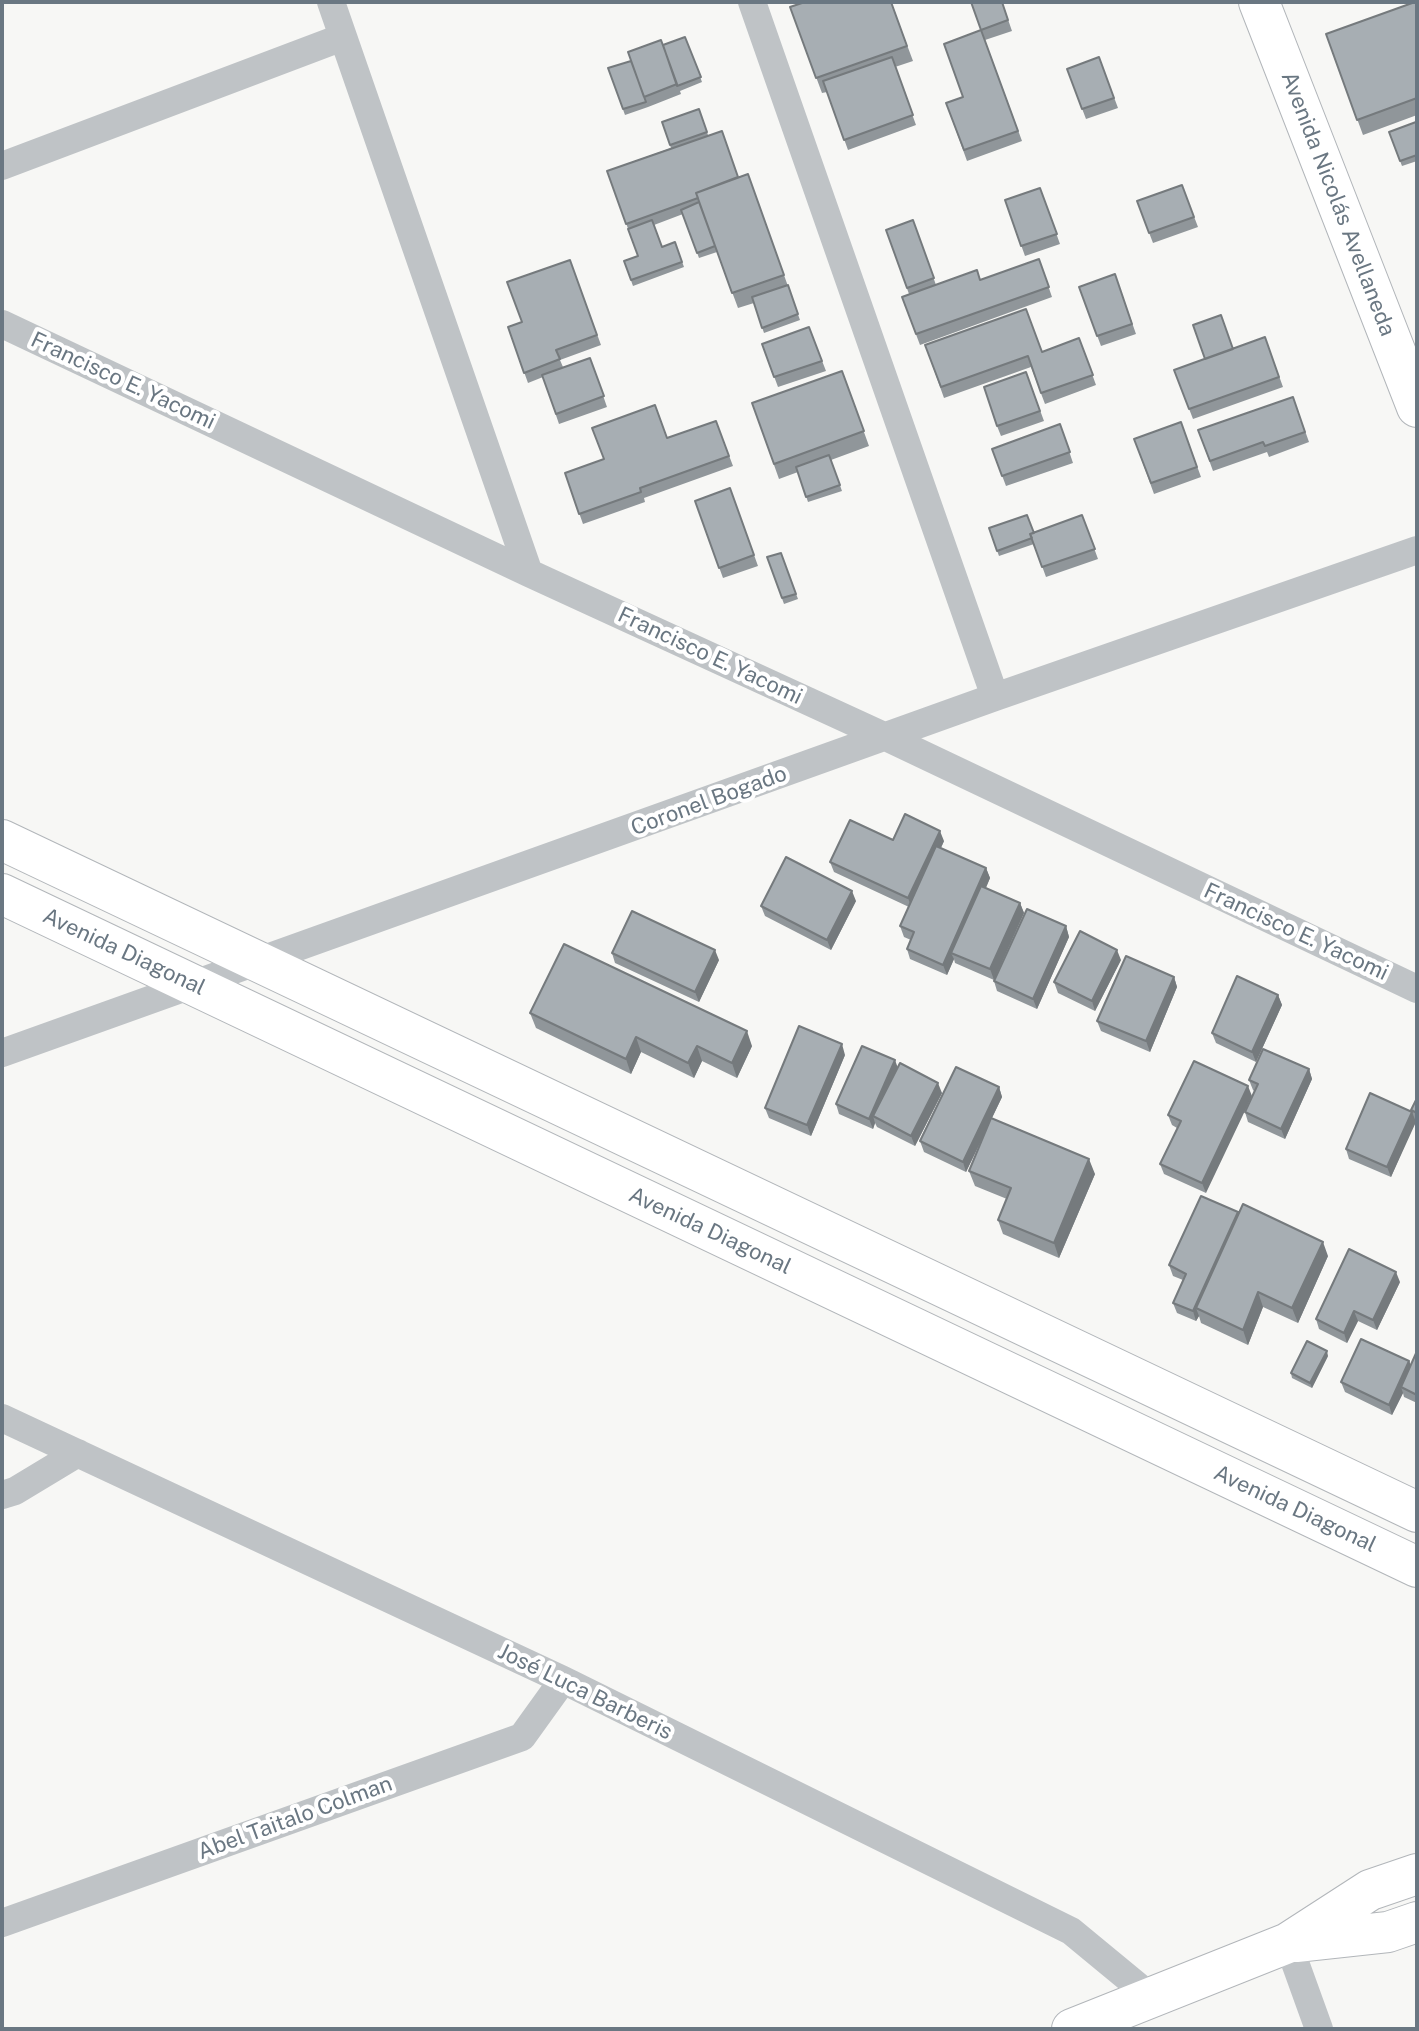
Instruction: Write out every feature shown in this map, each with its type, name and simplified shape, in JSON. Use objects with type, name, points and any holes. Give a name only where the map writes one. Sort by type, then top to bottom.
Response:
[{"type":"main road","name":"Avenida Nicolás Avellaneda","points":[[1259,2],[1417,407]]},
{"type":"main road","points":[[2,840],[1417,1512]]},
{"type":"main road","name":"Avenida Diagonal","points":[[2,894],[1417,1567]]},
{"type":"main road","points":[[1072,2029],[1288,1943],[1370,1890],[1417,1874]]},
{"type":"main road","points":[[1288,1943],[1388,1932],[1417,1922]]},
{"type":"street","points":[[331,2],[529,573]]},
{"type":"street","points":[[752,2],[995,697]]},
{"type":"street","points":[[2,166],[343,37]]},
{"type":"street","name":"Francisco E. Yacomi","points":[[2,324],[1417,989]]},
{"type":"street","name":"Coronel Bogado","points":[[2,1053],[995,697],[1417,550]]},
{"type":"street","name":"José Luca Barberis","points":[[2,1418],[563,1680],[1071,1931],[1151,1997]]},
{"type":"street","points":[[2,1495],[15,1491],[78,1453]]},
{"type":"street","name":"Abel Taitalo Colman","points":[[2,1923],[522,1737],[563,1680]]},
{"type":"street","points":[[1288,1943],[1319,2029]]},
{"type":"building","points":[[805,2],[891,2],[907,46],[816,78],[790,7]]},
{"type":"building","points":[[971,2],[1002,2],[1008,20],[981,30]]},
{"type":"building","points":[[1415,2],[1417,98],[1357,120],[1326,34]]},
{"type":"building","points":[[981,30],[1018,131],[964,150],[946,103],[963,97],[944,44]]},
{"type":"building","points":[[685,37],[701,77],[677,86],[663,45]]},
{"type":"building","points":[[661,40],[677,84],[644,97],[628,52]]},
{"type":"building","points":[[892,57],[913,115],[844,140],[823,81]]},
{"type":"building","points":[[1099,57],[1114,98],[1082,109],[1067,69]]},
{"type":"building","points":[[631,61],[646,102],[623,109],[608,68]]},
{"type":"building","points":[[699,109],[707,132],[670,145],[662,122]]},
{"type":"building","points":[[1416,122],[1417,155],[1400,161],[1389,132]]},
{"type":"building","points":[[722,131],[738,177],[696,193],[698,198],[626,224],[607,171]]},
{"type":"building","points":[[748,174],[784,275],[732,293],[696,193]]},
{"type":"building","points":[[1182,185],[1194,217],[1149,233],[1137,201]]},
{"type":"building","points":[[1040,188],[1057,234],[1021,246],[1005,200]]},
{"type":"building","points":[[699,202],[715,246],[697,253],[681,210]]},
{"type":"building","points":[[652,220],[662,247],[675,242],[682,262],[631,280],[624,261],[638,256],[628,229]]},
{"type":"building","points":[[913,220],[934,278],[907,288],[886,230]]},
{"type":"building","points":[[1039,259],[1049,287],[916,334],[902,297],[977,270],[980,280]]},
{"type":"building","points":[[570,260],[597,335],[556,350],[560,359],[524,373],[508,327],[522,322],[507,282]]},
{"type":"building","points":[[1115,274],[1132,324],[1097,336],[1079,287]]},
{"type":"building","points":[[788,285],[798,314],[762,328],[752,297]]},
{"type":"building","points":[[1026,309],[1042,352],[1079,338],[1093,375],[1041,393],[1028,356],[941,387],[925,345]]},
{"type":"building","points":[[1221,315],[1233,349],[1205,359],[1193,325]]},
{"type":"building","points":[[809,327],[822,361],[774,377],[762,344]]},
{"type":"building","points":[[1265,337],[1279,377],[1189,409],[1174,370]]},
{"type":"building","points":[[590,358],[604,396],[556,414],[542,375]]},
{"type":"building","points":[[842,371],[864,431],[774,464],[752,403]]},
{"type":"building","points":[[1026,372],[1040,411],[997,426],[984,387]]},
{"type":"building","points":[[1293,397],[1305,432],[1265,446],[1263,442],[1210,461],[1198,430]]},
{"type":"building","points":[[655,405],[667,438],[716,421],[729,456],[579,514],[565,473],[604,459],[592,428]]},
{"type":"building","points":[[1181,422],[1197,467],[1151,483],[1134,439]]},
{"type":"building","points":[[1060,424],[1070,452],[1002,476],[992,449]]},
{"type":"building","points":[[829,455],[840,485],[806,497],[796,467]]},
{"type":"building","points":[[730,488],[754,555],[719,568],[695,501]]},
{"type":"building","points":[[1027,515],[1034,533],[1030,534],[1032,538],[997,551],[989,528]]},
{"type":"building","points":[[1082,515],[1095,549],[1042,567],[1030,534]]},
{"type":"building","points":[[781,553],[796,594],[782,598],[767,557]]},
{"type":"building","points":[[905,814],[940,831],[908,898],[830,862],[850,820],[893,840]]},
{"type":"building","points":[[936,846],[986,868],[943,965],[907,949],[914,932],[900,926]]},
{"type":"building","points":[[786,857],[852,891],[827,940],[761,906]]},
{"type":"building","points":[[981,886],[1020,903],[990,969],[951,953]]},
{"type":"building","points":[[1027,909],[1066,926],[1033,999],[994,981]]},
{"type":"building","points":[[632,911],[715,950],[695,992],[612,953]]},
{"type":"building","points":[[1080,931],[1117,950],[1092,1001],[1054,982]]},
{"type":"building","points":[[564,944],[747,1031],[732,1063],[697,1046],[688,1063],[636,1037],[626,1059],[530,1013]]},
{"type":"building","points":[[1126,956],[1174,977],[1146,1041],[1097,1021]]},
{"type":"building","points":[[1237,976],[1278,995],[1252,1052],[1212,1033]]},
{"type":"building","points":[[799,1026],[842,1044],[807,1125],[765,1108]]},
{"type":"building","points":[[862,1046],[895,1060],[869,1119],[836,1104]]},
{"type":"building","points":[[1263,1049],[1309,1069],[1281,1129],[1245,1112],[1258,1084],[1249,1080]]},
{"type":"building","points":[[1194,1061],[1248,1086],[1202,1183],[1160,1164],[1181,1121],[1168,1115]]},
{"type":"building","points":[[900,1063],[938,1083],[911,1136],[873,1116]]},
{"type":"building","points":[[956,1067],[999,1087],[963,1162],[920,1141]]},
{"type":"building","points":[[1370,1093],[1412,1112],[1387,1167],[1346,1149]]},
{"type":"building","points":[[1417,1098],[1417,1113],[1411,1110]]},
{"type":"building","points":[[991,1118],[1089,1159],[1054,1243],[998,1220],[1011,1188],[969,1171]]},
{"type":"building","points":[[1201,1196],[1238,1212],[1193,1311],[1173,1303],[1186,1274],[1169,1265]]},
{"type":"building","points":[[1243,1204],[1323,1242],[1292,1308],[1258,1292],[1243,1330],[1196,1308]]},
{"type":"building","points":[[1349,1249],[1396,1272],[1373,1320],[1354,1311],[1344,1333],[1316,1319]]},
{"type":"building","points":[[1361,1339],[1409,1361],[1389,1405],[1341,1382]]},
{"type":"building","points":[[1307,1341],[1327,1351],[1310,1383],[1291,1373]]},
{"type":"building","points":[[1417,1351],[1417,1395],[1401,1387]]}]
